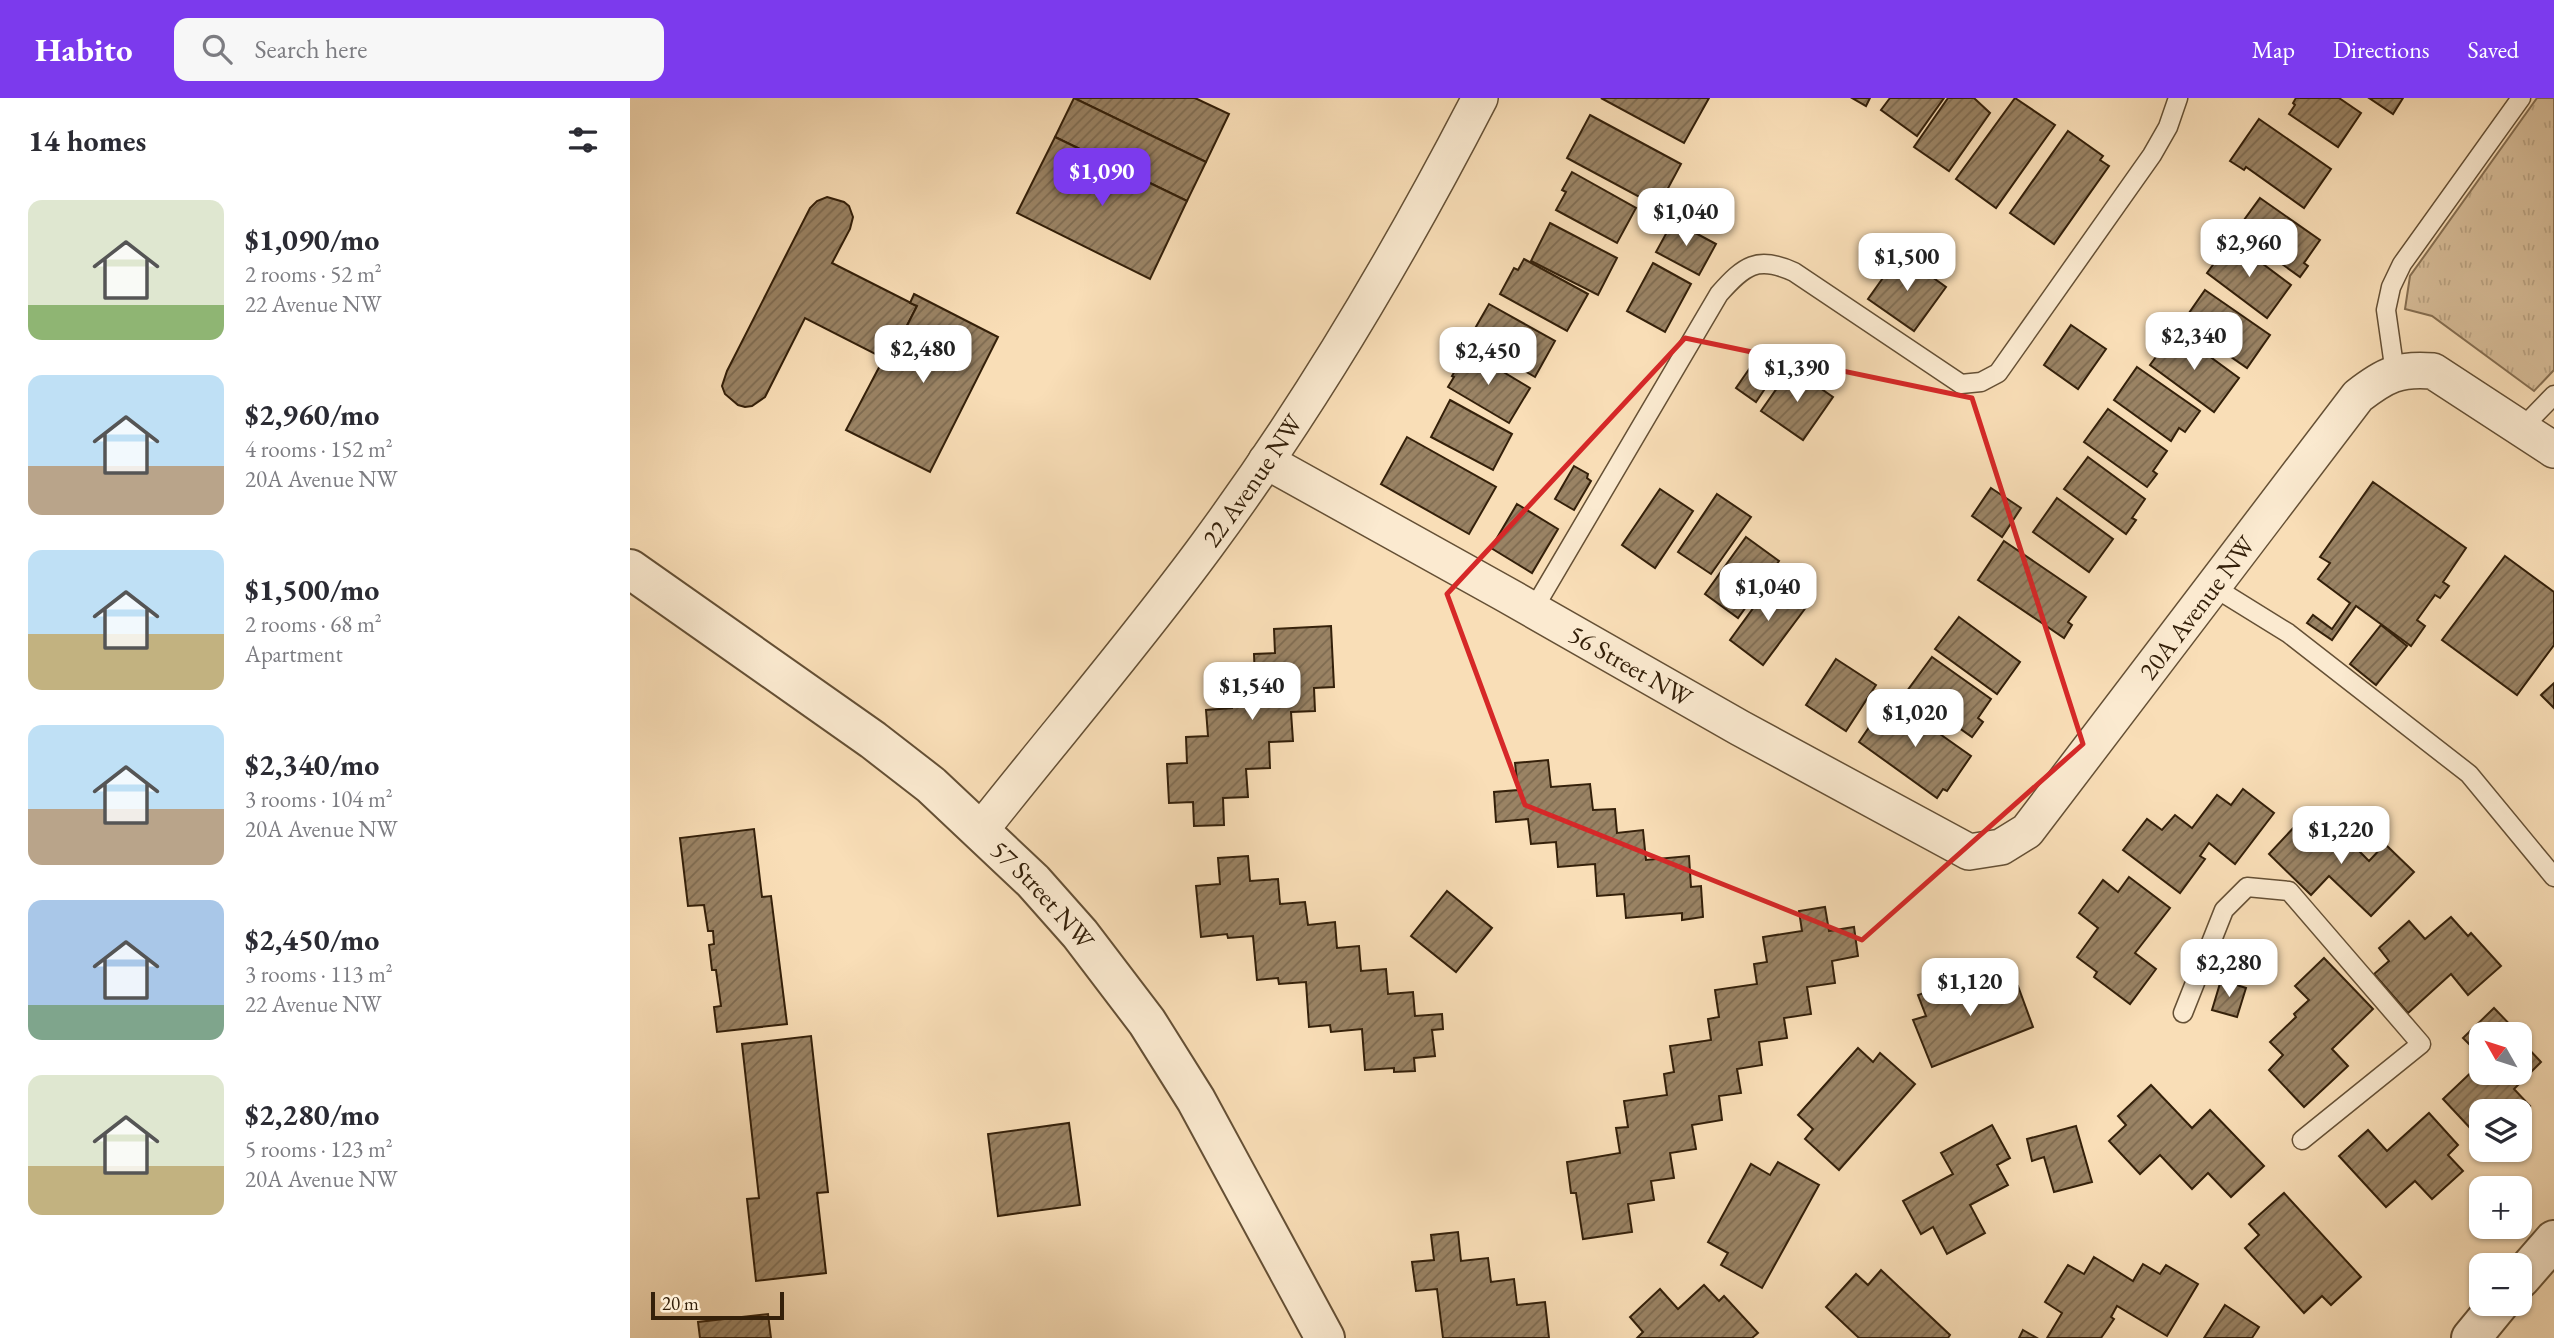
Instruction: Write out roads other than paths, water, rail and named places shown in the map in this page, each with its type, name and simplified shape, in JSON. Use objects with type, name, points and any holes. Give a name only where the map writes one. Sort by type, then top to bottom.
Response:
[{"type":"street","name":"22 Avenue NW","points":[[980,831],[1165,599],[1266,461],[1332,359],[1398,249],[1480,98]]},
{"type":"street","points":[[2395,373],[2415,369],[2433,371],[2554,450]]},
{"type":"street","name":"20A Avenue NW","points":[[2001,847],[2027,831],[2044,812],[2358,396],[2384,376],[2395,373]]},
{"type":"street","name":"56 Street NW","points":[[1266,461],[1740,728],[1947,841],[1969,852],[2001,847]]},
{"type":"street","name":"57 Street NW","points":[[630,569],[873,740],[931,785],[1033,881],[1080,934],[1147,1022],[1196,1100],[1325,1338]]},
{"type":"street","points":[[2532,1265],[2554,1240]]},
{"type":"street","points":[[2471,1338],[2489,1316]]},
{"type":"lane","points":[[1533,610],[1719,295],[1746,268],[1775,263],[1794,272],[1961,384],[1982,382],[1998,373],[2152,155],[2168,127],[2178,98]]},
{"type":"lane","points":[[2395,373],[2386,310],[2391,287],[2402,264],[2521,98]]},
{"type":"lane","points":[[2522,428],[2554,394]]},
{"type":"lane","points":[[2212,586],[2288,633],[2469,774],[2554,877]]},
{"type":"lane","points":[[2183,1013],[2224,909],[2247,887],[2289,891],[2421,1044],[2302,1140]]}]
